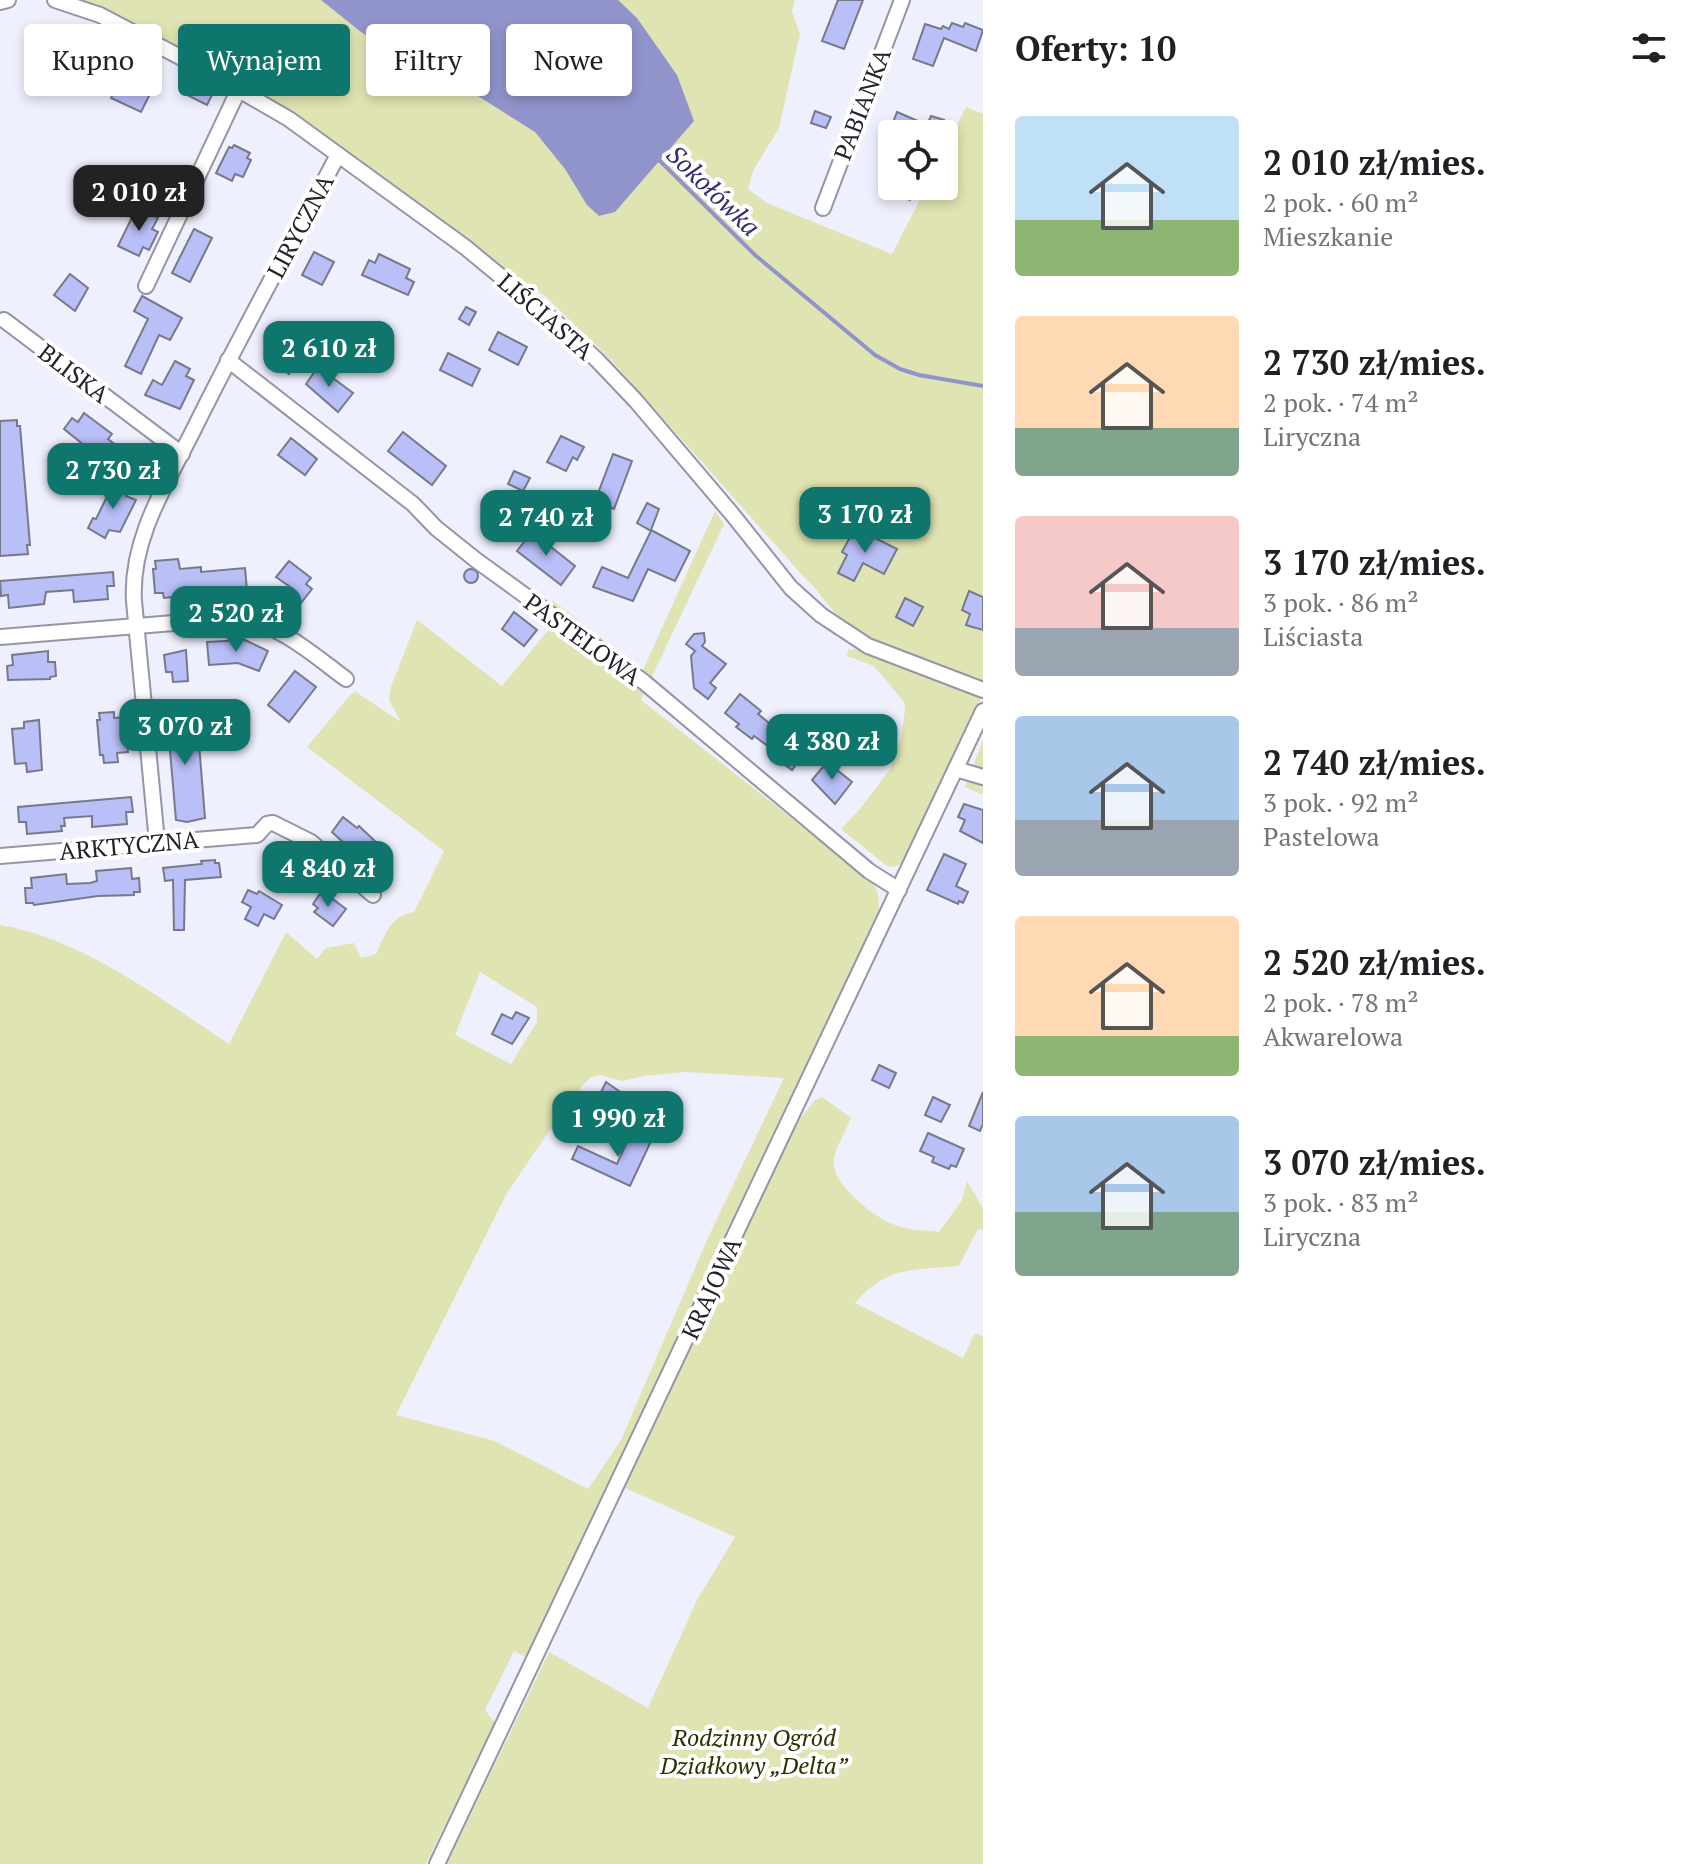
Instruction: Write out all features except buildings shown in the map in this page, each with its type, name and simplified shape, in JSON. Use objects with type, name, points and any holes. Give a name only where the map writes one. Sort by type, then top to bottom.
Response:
[{"type":"street","points":[[0,2],[8,0]]},
{"type":"street","name":"LIŚCIASTA","points":[[55,0],[100,15],[178,57]]},
{"type":"street","name":"PABIANKA","points":[[823,208],[902,0]]},
{"type":"street","points":[[146,286],[236,96]]},
{"type":"street","name":"LIŚCIASTA","points":[[251,96],[289,119],[465,247],[557,323],[636,401],[791,588],[821,615],[868,646],[983,690]]},
{"type":"street","name":"LIRYCZNA","points":[[157,842],[136,627],[135,560],[157,503],[228,360],[338,155]]},
{"type":"street","name":"BLISKA","points":[[4,320],[182,454]]},
{"type":"street","name":"PASTELOWA","points":[[228,360],[413,504],[436,528],[476,560],[644,682],[869,871],[899,890]]},
{"type":"street","points":[[0,637],[136,627],[216,617],[263,622],[283,632],[346,679]]},
{"type":"street","name":"KRAJOWA","points":[[437,1864],[983,711]]},
{"type":"street","points":[[956,769],[983,777]]},
{"type":"street","name":"ARKTYCZNA","points":[[0,856],[257,835],[267,824],[273,823],[311,842],[373,895]]},
{"type":"green space","points":[[75,0],[795,0],[792,11],[800,34],[779,128],[753,171],[748,189],[767,203],[892,254],[920,200],[958,200],[958,123],[966,107],[983,114],[983,684],[892,647],[857,629],[837,614],[612,361],[545,296],[265,96],[350,96],[350,24],[178,24],[178,47],[162,40],[162,24],[128,24]]},
{"type":"green space","points":[[715,511],[724,524],[641,700],[872,881],[879,907],[876,925],[531,1660],[514,1651],[485,1710],[495,1723],[426,1864],[0,1864],[0,925],[30,932],[90,956],[229,1044],[286,932],[317,959],[326,948],[354,943],[361,958],[376,954],[394,922],[414,912],[444,851],[307,747],[351,694],[356,692],[401,722],[389,700],[391,687],[417,620],[502,686],[551,627],[537,617],[553,601],[643,670]],"holes":[[[480,972],[537,1007],[537,1022],[511,1064],[455,1035]],[[686,1072],[784,1078],[707,1240],[621,1440],[588,1489],[495,1441],[396,1415],[507,1193],[573,1096],[590,1078],[600,1075],[622,1081]]]},
{"type":"green space","points":[[855,649],[981,698],[904,863],[893,867],[887,866],[841,829],[890,769],[901,738],[905,710],[904,702],[874,666],[847,656],[848,650]]},
{"type":"green space","points":[[983,740],[983,795],[965,787]]},
{"type":"green space","name":"Rodzinny Ogród Działkowy „Delta”","points":[[822,1097],[851,1118],[839,1144],[834,1168],[846,1189],[876,1215],[900,1227],[939,1232],[962,1200],[967,1180],[983,1209],[983,1230],[978,1229],[959,1266],[890,1276],[878,1282],[855,1303],[963,1358],[975,1333],[983,1336],[983,1864],[447,1864],[549,1652],[648,1708],[697,1600],[735,1537],[621,1486],[786,1136],[814,1101]]},
{"type":"water","points":[[321,0],[618,0],[637,18],[677,75],[694,121],[615,212],[599,216],[587,205],[565,169],[535,132],[478,96],[490,96],[490,24],[366,24],[366,35]]},
{"type":"waterway","name":"Sokołówka","points":[[658,159],[755,255],[875,355],[900,369],[919,375],[983,386]]}]
